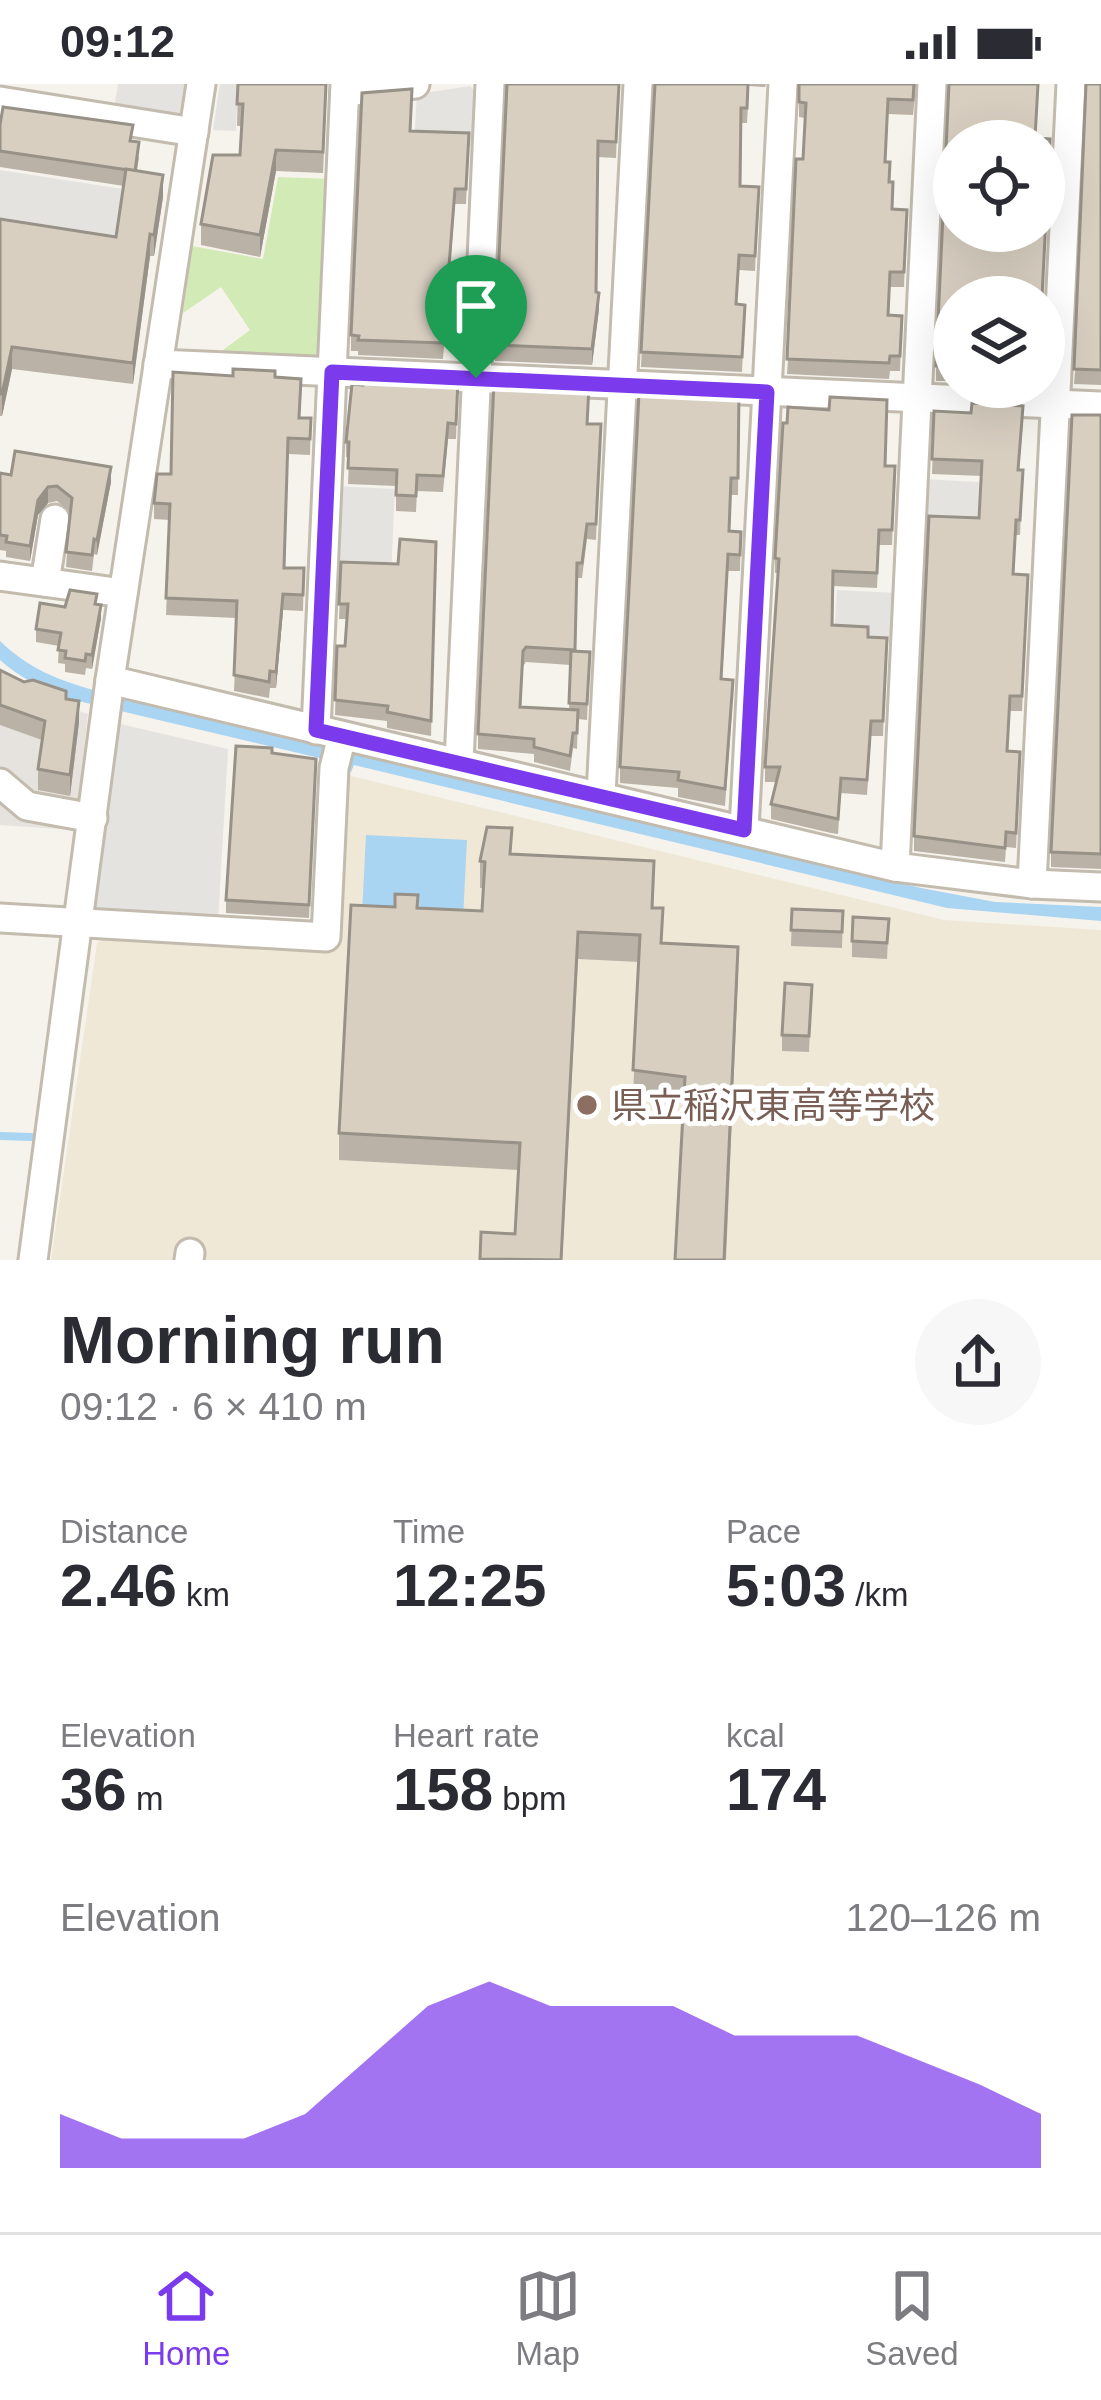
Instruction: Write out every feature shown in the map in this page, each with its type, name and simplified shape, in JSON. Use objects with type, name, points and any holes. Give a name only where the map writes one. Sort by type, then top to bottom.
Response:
[{"type":"street","points":[[33,1260],[109,684],[201,84]]},
{"type":"street","points":[[0,918],[326,937],[333,744],[332,372],[345,88],[415,84]]},
{"type":"street","points":[[459,762],[490,84]]},
{"type":"street","points":[[601,795],[635,84]]},
{"type":"street","points":[[744,830],[783,84]]},
{"type":"street","points":[[895,867],[932,84]]},
{"type":"street","points":[[1062,276],[1071,84]]},
{"type":"street","points":[[0,101],[194,132]]},
{"type":"street","points":[[158,364],[933,399]]},
{"type":"street","points":[[1065,404],[1101,406]]},
{"type":"street","points":[[1032,884],[1056,408]]},
{"type":"street","points":[[45,582],[55,519]]},
{"type":"street","points":[[0,576],[123,593]]},
{"type":"street","points":[[109,684],[333,744],[459,762],[895,867],[1032,884],[1101,887]]},
{"type":"street","points":[[0,783],[27,806],[93,818]]},
{"type":"shaded area","points":[[118,84],[189,84],[185,111],[176,118],[114,109]]},
{"type":"shaded area","points":[[220,84],[238,84],[236,131],[213,130]]},
{"type":"shaded area","points":[[470,86],[480,97],[477,147],[414,143],[417,94]]},
{"type":"shaded area","points":[[0,170],[123,189],[114,249],[0,231]]},
{"type":"shaded area","points":[[922,479],[979,482],[977,531],[920,529]]},
{"type":"shaded area","points":[[335,486],[395,489],[391,577],[331,573]]},
{"type":"shaded area","points":[[837,590],[897,593],[895,642],[834,639]]},
{"type":"shaded area","points":[[0,674],[20,692],[88,714],[75,830],[0,825]]},
{"type":"shaded area","points":[[116,723],[228,749],[218,922],[101,916],[94,908]]},
{"type":"shaded area","name":"県立稲沢東高等学校","points":[[347,775],[944,920],[1101,930],[1101,1260],[51,1260],[97,943],[109,935],[334,950]]},
{"type":"green space","points":[[278,177],[331,179],[322,348],[314,358],[219,353],[250,330],[221,287],[183,313],[192,246],[263,259]]},
{"type":"water","points":[[0,641],[51,676],[111,695],[921,888],[995,902],[1101,907],[1101,921],[947,908],[354,765],[351,772],[328,760],[74,700],[26,679],[0,660]]},
{"type":"water","points":[[366,835],[467,840],[463,919],[362,914]]},
{"type":"building","points":[[238,84],[326,84],[323,152],[276,150],[260,235],[201,224],[213,155],[240,155],[243,104],[237,104]]},
{"type":"building","points":[[507,84],[619,84],[616,142],[598,141],[599,293],[592,349],[495,345]]},
{"type":"building","points":[[655,84],[748,84],[747,108],[741,108],[740,186],[759,187],[755,256],[739,255],[736,304],[745,305],[742,357],[641,352]]},
{"type":"building","points":[[799,84],[914,84],[913,100],[888,99],[885,162],[890,162],[889,182],[893,182],[892,209],[907,210],[904,272],[890,272],[888,315],[902,316],[900,356],[890,356],[889,363],[787,359],[796,159],[803,159],[806,103],[799,102]]},
{"type":"building","points":[[949,84],[1038,84],[1036,120],[947,120]]},
{"type":"building","points":[[1086,84],[1101,84],[1101,370],[1074,369]]},
{"type":"building","points":[[412,89],[410,131],[469,133],[466,189],[455,189],[443,343],[358,340],[359,336],[351,335],[362,93]]},
{"type":"building","points":[[3,107],[133,125],[130,141],[139,142],[135,171],[0,151]]},
{"type":"building","points":[[126,169],[163,175],[133,363],[12,347],[0,394],[0,219],[116,237]]},
{"type":"building","points":[[941,252],[1044,252],[1043,276],[940,276]]},
{"type":"building","points":[[233,369],[275,371],[275,377],[301,379],[299,418],[311,418],[310,439],[288,438],[284,568],[304,568],[303,595],[283,594],[276,672],[270,671],[269,682],[234,675],[237,601],[166,598],[170,504],[154,503],[157,474],[171,474],[173,372],[233,376]]},
{"type":"building","points":[[364,376],[458,380],[456,424],[448,423],[443,476],[417,475],[416,496],[396,495],[397,470],[348,468],[352,384],[363,385]]},
{"type":"building","points":[[494,382],[589,386],[587,424],[601,424],[596,524],[587,524],[582,563],[577,563],[575,650],[526,647],[523,651],[520,707],[578,710],[570,756],[534,747],[534,739],[478,734]]},
{"type":"building","points":[[644,387],[739,392],[738,478],[731,478],[729,531],[741,532],[740,555],[728,554],[721,679],[733,680],[725,789],[678,780],[679,772],[620,767],[639,393],[644,393]]},
{"type":"building","points":[[830,397],[887,400],[885,466],[895,466],[892,530],[879,530],[877,573],[833,571],[832,625],[868,627],[868,637],[887,638],[883,721],[871,721],[867,780],[841,778],[838,819],[771,804],[780,767],[765,767],[783,423],[787,423],[788,407],[829,410]]},
{"type":"building","points":[[972,408],[1023,408],[1018,470],[1023,470],[1013,574],[1028,575],[1022,696],[1010,696],[1007,751],[1020,752],[1016,833],[1006,832],[1005,848],[914,836],[929,516],[979,518],[982,461],[932,459],[934,411],[971,413]]},
{"type":"building","points":[[1072,415],[1101,415],[1101,854],[1051,852]]},
{"type":"building","points":[[15,451],[111,467],[92,555],[66,552],[72,498],[57,486],[48,487],[38,500],[30,546],[6,542],[7,536],[0,535],[0,473],[11,475]]},
{"type":"building","points":[[400,539],[436,542],[431,721],[387,712],[388,706],[335,700],[337,646],[345,646],[348,604],[339,604],[341,562],[398,564]]},
{"type":"building","points":[[70,590],[97,594],[95,604],[101,605],[92,655],[86,654],[85,661],[65,658],[66,651],[58,650],[61,633],[36,629],[40,603],[65,607]]},
{"type":"building","points":[[571,651],[590,652],[587,704],[569,703]]},
{"type":"building","points":[[0,670],[24,682],[33,680],[66,691],[66,699],[79,701],[70,775],[38,769],[45,721],[0,705]]},
{"type":"building","points":[[236,746],[272,748],[272,753],[316,759],[309,905],[226,900]]},
{"type":"building","points":[[487,827],[512,828],[510,854],[654,861],[652,908],[663,908],[661,943],[738,947],[724,1260],[675,1260],[685,1077],[633,1070],[640,935],[578,932],[561,1260],[480,1259],[481,1232],[515,1234],[520,1143],[339,1133],[351,905],[395,907],[395,894],[418,895],[417,908],[482,911],[485,862],[480,861]]},
{"type":"building","points":[[792,909],[843,911],[842,932],[791,930]]},
{"type":"building","points":[[853,917],[889,919],[887,943],[852,941]]},
{"type":"building","points":[[785,983],[812,985],[809,1036],[782,1035]]},
{"type":"waterway","points":[[0,1136],[31,1137]]},
{"type":"place","name":"県立稲沢東高等学校","points":[[587,1105]]},
{"type":"route","points":[[332,372],[476,378],[767,392],[744,830],[316,730],[332,372]]}]
